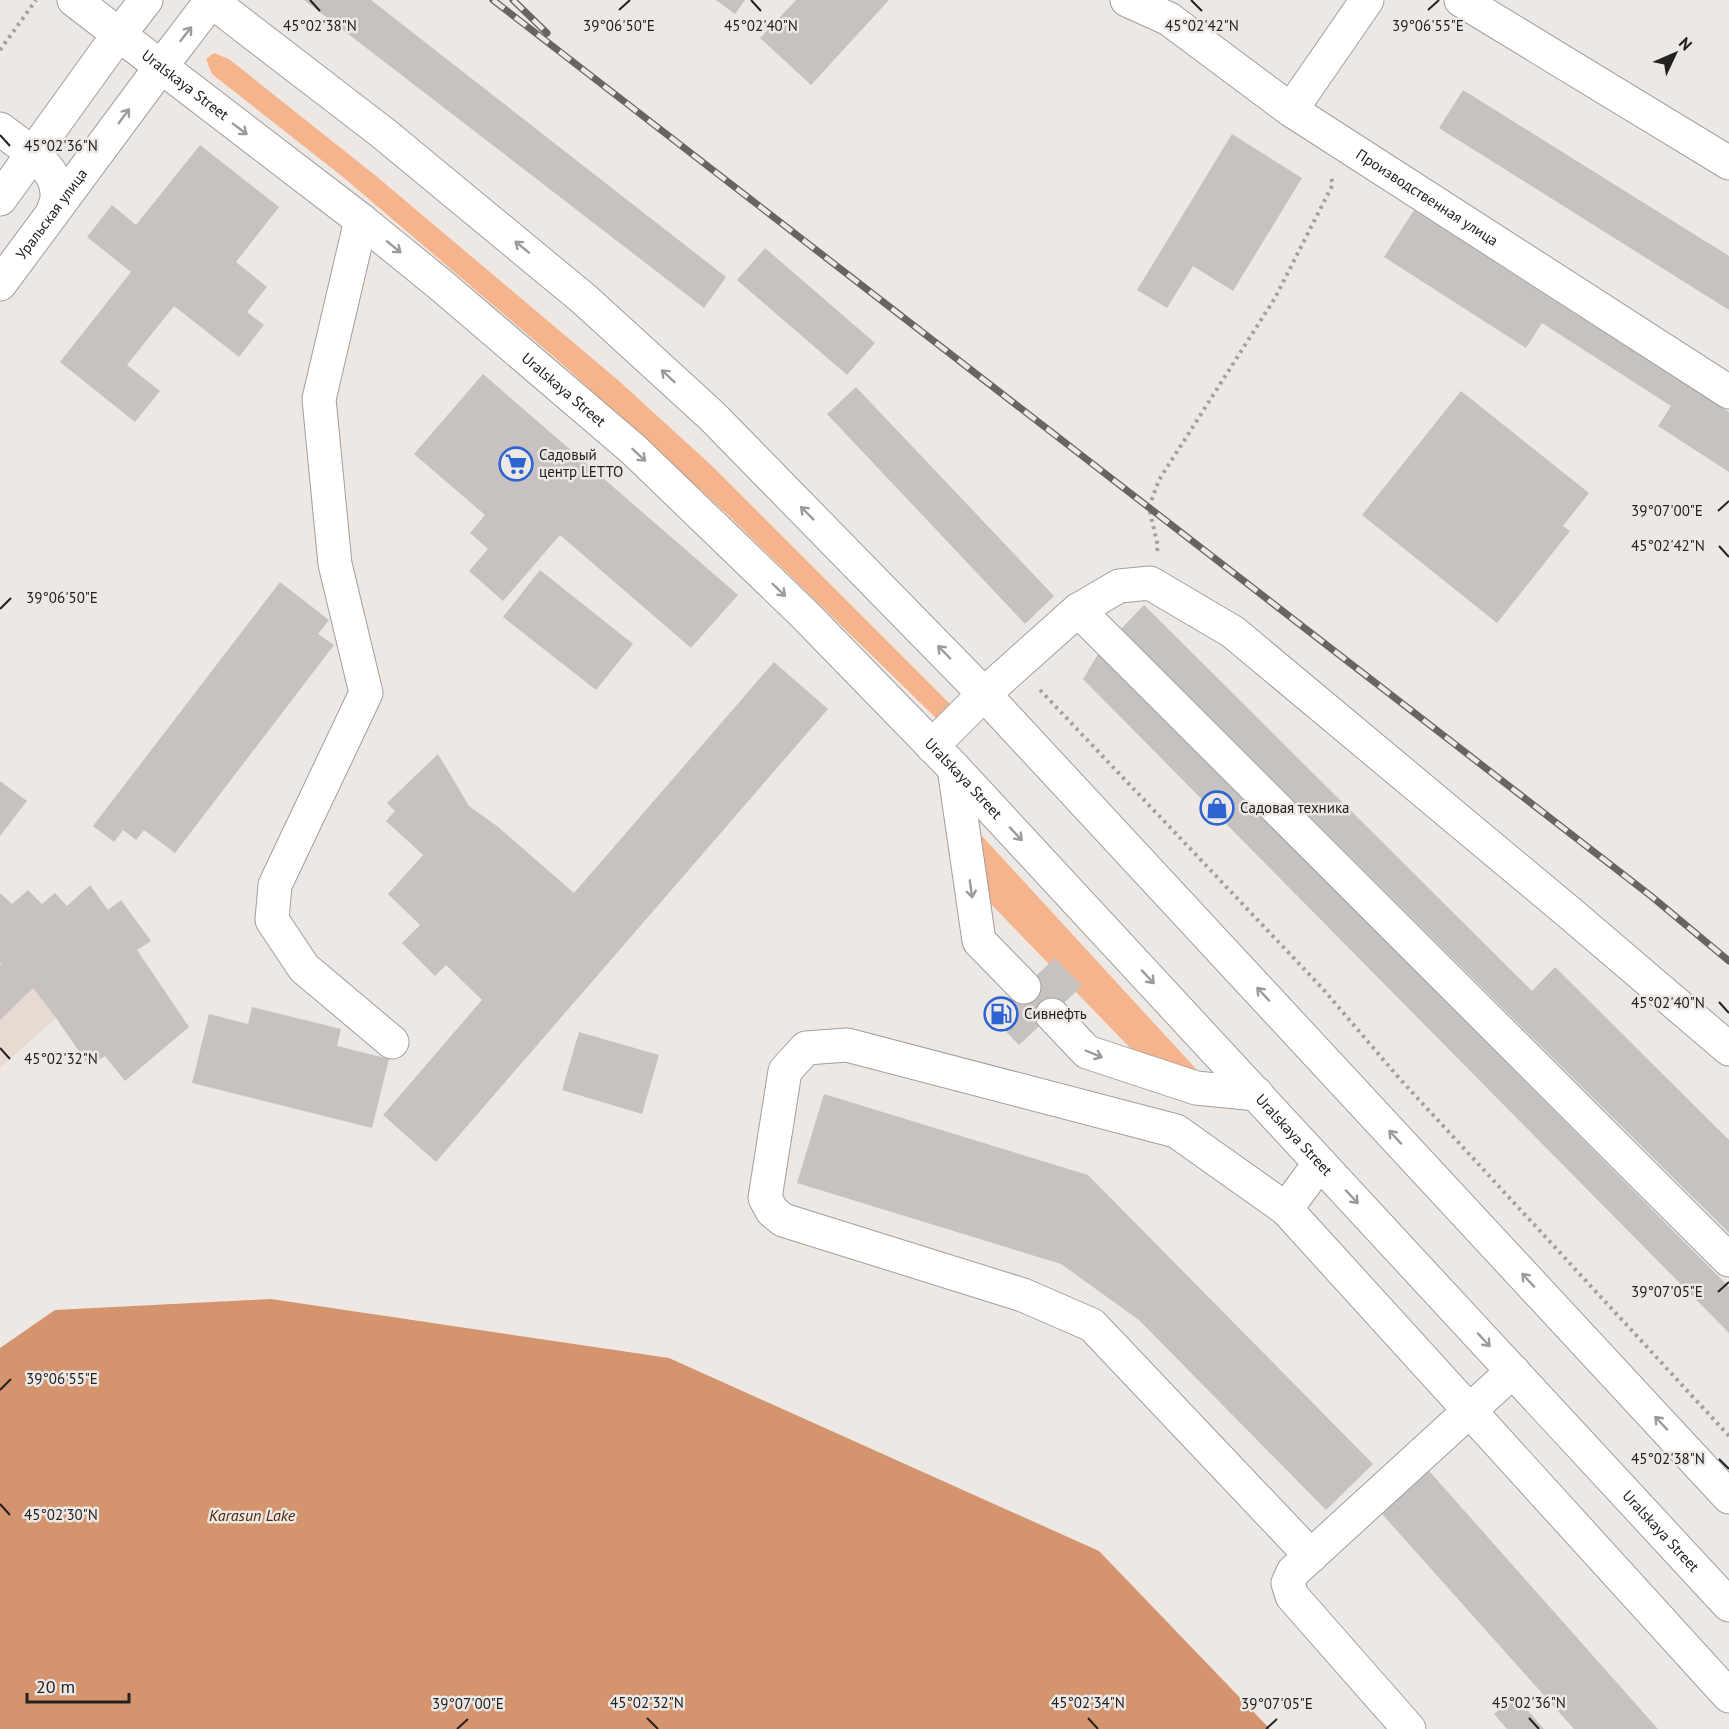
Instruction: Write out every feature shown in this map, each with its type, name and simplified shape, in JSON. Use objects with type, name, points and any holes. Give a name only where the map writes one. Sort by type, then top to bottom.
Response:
[{"type":"main road","name":"Uralskaya Street","points":[[74,0],[361,220],[442,286],[634,450],[804,614],[943,757],[1729,1605]]},
{"type":"main road","points":[[6,191],[118,35],[146,0]]},
{"type":"main road","name":"Производственная улица","points":[[1126,0],[1169,19],[1291,110],[1729,392]]},
{"type":"main road","points":[[1291,110],[1367,0]]},
{"type":"main road","points":[[1461,0],[1729,163]]},
{"type":"main road","points":[[211,1],[383,133],[584,299],[712,416],[984,694],[1729,1497]]},
{"type":"main road","name":"Уральская улица","points":[[0,284],[211,1]]},
{"type":"main road","points":[[2,131],[29,133],[59,117]]},
{"type":"main road","points":[[2,131],[50,171],[57,197],[52,214]]},
{"type":"main road","points":[[2,131],[13,147],[15,158],[6,191]]},
{"type":"main road","points":[[361,220],[319,399],[335,564],[366,693],[275,885],[272,920],[304,969],[393,1042]]},
{"type":"main road","points":[[1024,987],[979,941],[943,757],[984,694],[1078,610],[1119,586],[1150,583],[1233,632],[1729,1049]]},
{"type":"main road","points":[[1078,610],[1729,1260]]},
{"type":"main road","points":[[1052,1015],[1087,1052],[1196,1088],[1257,1094]]},
{"type":"main road","points":[[1311,1556],[1092,1325],[1023,1295],[783,1220],[772,1211],[765,1198],[785,1071],[806,1048],[847,1045],[1176,1131],[1286,1209],[1729,1696]]},
{"type":"main road","points":[[1286,1209],[1320,1163]]},
{"type":"main road","points":[[1409,1729],[1292,1596],[1288,1583],[1293,1572],[1513,1371]]},
{"type":"path","points":[[0,50],[36,0]]},
{"type":"path","points":[[1150,583],[1158,547],[1149,507],[1159,480],[1275,298],[1333,184],[1329,173]]},
{"type":"shaded area","points":[[214,53],[229,59],[376,176],[619,381],[711,465],[956,710],[941,723],[729,516],[561,363],[343,177],[212,74],[206,59]]},
{"type":"shaded area","points":[[982,836],[1198,1071],[1137,1055],[987,900],[978,841]]},
{"type":"shaded area","points":[[0,963],[33,988],[56,1018],[0,1068]]},
{"type":"water","name":"Karasun Lake","points":[[271,1299],[669,1358],[1099,1551],[1270,1729],[0,1729],[0,1348],[55,1310]]},
{"type":"building","points":[[304,0],[371,0],[726,277],[704,308]]},
{"type":"building","points":[[716,0],[745,0],[735,14]]},
{"type":"building","points":[[796,0],[889,0],[811,85],[760,38]]},
{"type":"building","points":[[1463,90],[1729,256],[1729,310],[1439,128]]},
{"type":"building","points":[[1232,134],[1302,178],[1233,291],[1193,266],[1167,308],[1137,290]]},
{"type":"building","points":[[200,145],[279,207],[236,262],[267,287],[247,312],[264,325],[239,357],[174,306],[127,365],[160,391],[135,422],[60,362],[131,272],[87,237],[112,205],[136,225]]},
{"type":"building","points":[[1414,210],[1729,412],[1729,472],[1658,426],[1671,406],[1542,323],[1526,348],[1384,257]]},
{"type":"building","points":[[765,248],[875,343],[847,375],[737,280]]},
{"type":"building","points":[[483,374],[738,595],[691,648],[560,535],[503,601],[469,571],[488,549],[470,533],[485,515],[414,454]]},
{"type":"building","points":[[856,387],[1054,596],[1025,624],[827,414]]},
{"type":"building","points":[[1461,391],[1589,493],[1563,526],[1570,531],[1497,623],[1362,515]]},
{"type":"building","points":[[540,570],[633,644],[596,690],[503,617]]},
{"type":"building","points":[[280,582],[329,620],[318,634],[334,645],[175,853],[144,830],[136,840],[123,830],[114,842],[93,826]]},
{"type":"building","points":[[1144,605],[1532,991],[1555,967],[1729,1140],[1729,1233],[1121,629]]},
{"type":"building","points":[[1100,651],[1729,1287],[1729,1333],[1083,679]]},
{"type":"building","points":[[774,662],[828,709],[436,1162],[383,1115],[482,1000],[446,965],[435,976],[402,943],[420,925],[388,894],[423,855],[386,821],[395,811],[387,803],[438,754],[469,806],[497,826],[574,893]]},
{"type":"building","points":[[0,781],[27,801],[0,836]]},
{"type":"building","points":[[90,885],[108,910],[121,900],[151,941],[137,950],[189,1027],[125,1081],[105,1056],[89,1066],[33,988],[0,1020],[0,966],[2,964],[0,963],[0,893],[12,904],[28,890],[42,904],[55,893],[67,906]]},
{"type":"building","points":[[1055,958],[1082,986],[1019,1045],[992,1017]]},
{"type":"building","points":[[252,1007],[341,1029],[337,1046],[389,1059],[372,1128],[192,1083],[209,1014],[248,1024]]},
{"type":"building","points":[[579,1032],[659,1055],[642,1114],[562,1090]]},
{"type":"building","points":[[824,1094],[1088,1175],[1373,1464],[1326,1510],[1139,1320],[1061,1264],[797,1183]]},
{"type":"building","points":[[1422,1463],[1658,1729],[1574,1729],[1374,1505]]},
{"type":"building","points":[[1515,1696],[1544,1729],[1507,1729],[1494,1714]]},
{"type":"railway","points":[[493,0],[1651,896],[1729,961]]},
{"type":"railway","points":[[513,0],[547,33]]},
{"type":"place","name":"Садовый центр LETTO","points":[[516,464]]},
{"type":"place","name":"Садовая техника","points":[[1217,808]]},
{"type":"place","name":"Сивнефть","points":[[1001,1014]]}]
